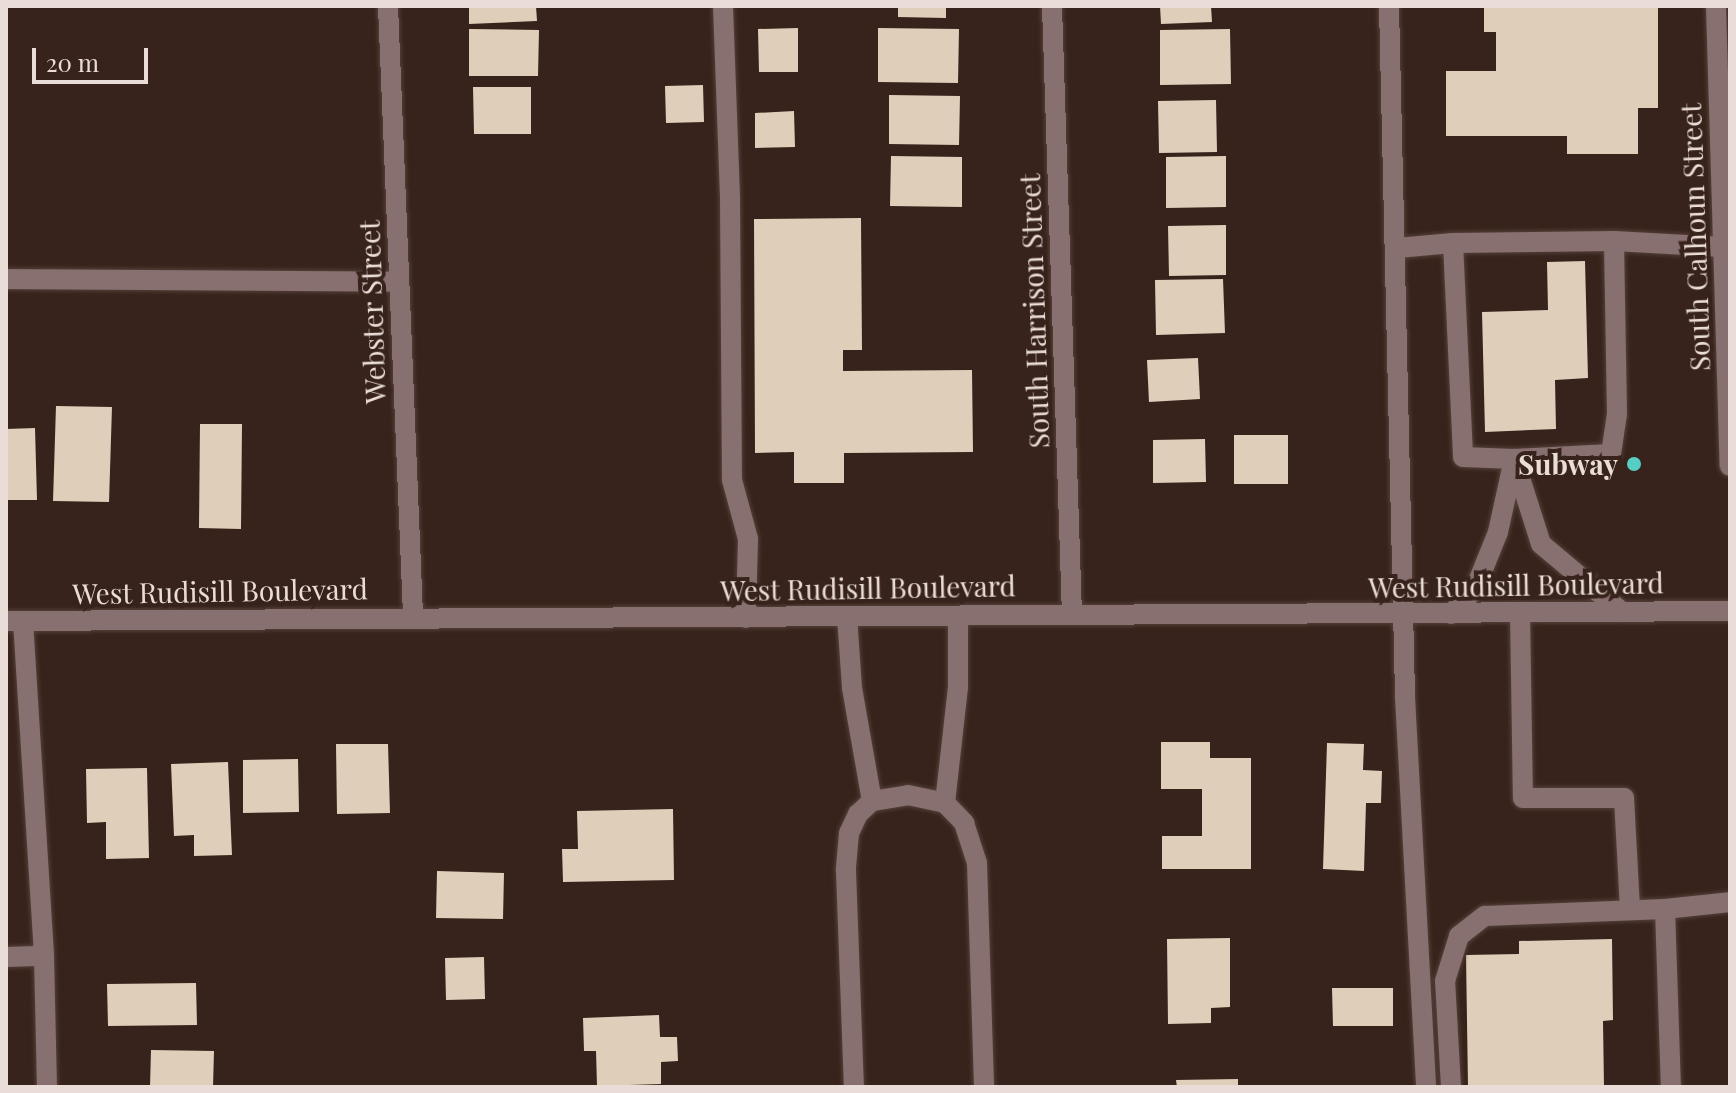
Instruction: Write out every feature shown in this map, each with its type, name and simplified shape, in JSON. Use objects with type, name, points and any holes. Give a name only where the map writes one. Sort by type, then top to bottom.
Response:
[{"type":"street","name":"Webster Street","points":[[388,6],[413,616]]},
{"type":"street","points":[[723,6],[730,198],[732,480],[748,539],[746,618]]},
{"type":"street","name":"South Harrison Street","points":[[1052,6],[1072,614]]},
{"type":"street","points":[[1389,6],[1397,248],[1403,615],[1426,1087]]},
{"type":"street","name":"South Calhoun Street","points":[[1716,6],[1730,466]]},
{"type":"street","points":[[1397,248],[1453,243],[1614,241],[1723,247]]},
{"type":"street","points":[[1453,243],[1463,457],[1514,459],[1611,454],[1616,382],[1614,241]]},
{"type":"street","points":[[6,279],[399,282]]},
{"type":"street","points":[[1514,459],[1541,544],[1622,612]]},
{"type":"street","points":[[1451,614],[1475,589],[1498,532],[1514,459]]},
{"type":"street","name":"West Rudisill Boulevard","points":[[15,621],[413,616],[746,618],[1730,611]]},
{"type":"street","points":[[1520,612],[1523,798],[1624,798],[1630,910]]},
{"type":"street","points":[[847,616],[852,688],[872,801]]},
{"type":"street","points":[[945,803],[958,687],[958,616]]},
{"type":"street","points":[[15,621],[44,956],[47,1087]]},
{"type":"street","points":[[854,1087],[846,871],[849,833],[858,814],[872,801],[908,795],[945,803],[964,823],[977,863],[984,1087]]},
{"type":"street","points":[[1451,1087],[1445,981],[1459,936],[1485,916],[1665,909],[1730,902]]},
{"type":"street","points":[[1665,909],[1671,1087]]},
{"type":"street","points":[[6,957],[44,956]]},
{"type":"building","points":[[469,6],[536,6],[537,21],[469,24]]},
{"type":"building","points":[[898,6],[946,6],[946,18],[898,17]]},
{"type":"building","points":[[1160,6],[1211,6],[1212,22],[1161,24]]},
{"type":"building","points":[[1484,6],[1658,6],[1658,108],[1638,108],[1638,154],[1567,154],[1567,136],[1446,136],[1446,71],[1496,71],[1496,32],[1484,32]]},
{"type":"building","points":[[798,28],[798,72],[759,72],[758,29]]},
{"type":"building","points":[[878,28],[959,29],[958,83],[878,82]]},
{"type":"building","points":[[469,29],[539,30],[538,76],[469,76]]},
{"type":"building","points":[[1230,29],[1231,84],[1160,85],[1160,30]]},
{"type":"building","points":[[703,85],[704,122],[666,123],[665,86]]},
{"type":"building","points":[[473,87],[531,87],[531,134],[474,134]]},
{"type":"building","points":[[889,95],[960,96],[959,145],[889,144]]},
{"type":"building","points":[[1216,100],[1217,152],[1159,153],[1158,101]]},
{"type":"building","points":[[794,111],[795,147],[755,148],[755,113]]},
{"type":"building","points":[[891,156],[962,157],[962,207],[890,206]]},
{"type":"building","points":[[1226,156],[1226,207],[1166,208],[1166,157]]},
{"type":"building","points":[[861,218],[862,350],[843,350],[843,371],[972,370],[973,452],[844,453],[844,483],[794,483],[794,452],[755,453],[754,219]]},
{"type":"building","points":[[1226,225],[1226,275],[1169,276],[1168,226]]},
{"type":"building","points":[[1585,261],[1588,378],[1555,380],[1556,429],[1485,432],[1482,312],[1548,310],[1547,262]]},
{"type":"building","points":[[1223,279],[1225,333],[1156,335],[1155,280]]},
{"type":"building","points":[[1198,358],[1200,399],[1149,402],[1147,360]]},
{"type":"building","points":[[56,406],[112,407],[109,502],[53,501]]},
{"type":"building","points":[[200,424],[242,424],[241,529],[199,528]]},
{"type":"building","points":[[35,428],[37,500],[6,500],[6,429]]},
{"type":"building","points":[[1234,435],[1288,435],[1288,484],[1234,484]]},
{"type":"building","points":[[1205,439],[1206,482],[1153,483],[1153,440]]},
{"type":"building","points":[[1161,742],[1210,742],[1210,758],[1251,758],[1251,869],[1162,869],[1162,836],[1202,836],[1202,789],[1161,789]]},
{"type":"building","points":[[1327,743],[1364,744],[1363,770],[1382,771],[1381,803],[1366,803],[1364,871],[1323,869]]},
{"type":"building","points":[[336,744],[388,744],[390,813],[337,814]]},
{"type":"building","points":[[298,759],[299,812],[243,813],[243,760]]},
{"type":"building","points":[[228,762],[232,855],[194,856],[194,835],[174,836],[171,764]]},
{"type":"building","points":[[147,768],[149,858],[106,859],[106,822],[87,823],[86,769]]},
{"type":"building","points":[[673,809],[674,880],[563,882],[562,849],[578,849],[577,811]]},
{"type":"building","points":[[437,871],[504,873],[503,919],[436,918]]},
{"type":"building","points":[[1230,938],[1230,1007],[1211,1008],[1211,1023],[1168,1024],[1167,939]]},
{"type":"building","points":[[1612,939],[1613,1020],[1603,1021],[1604,1087],[1468,1087],[1466,955],[1519,954],[1519,941]]},
{"type":"building","points":[[484,957],[485,999],[446,1000],[445,958]]},
{"type":"building","points":[[196,983],[197,1025],[108,1026],[107,984]]},
{"type":"building","points":[[1332,988],[1393,988],[1393,1026],[1333,1026]]},
{"type":"building","points":[[659,1015],[660,1037],[677,1037],[678,1061],[661,1062],[661,1084],[597,1086],[596,1051],[584,1051],[583,1018]]},
{"type":"building","points":[[151,1050],[214,1051],[213,1087],[150,1087]]},
{"type":"building","points":[[1238,1079],[1238,1087],[1177,1087],[1176,1080]]},
{"type":"place","name":"Subway","points":[[1634,464]]}]
